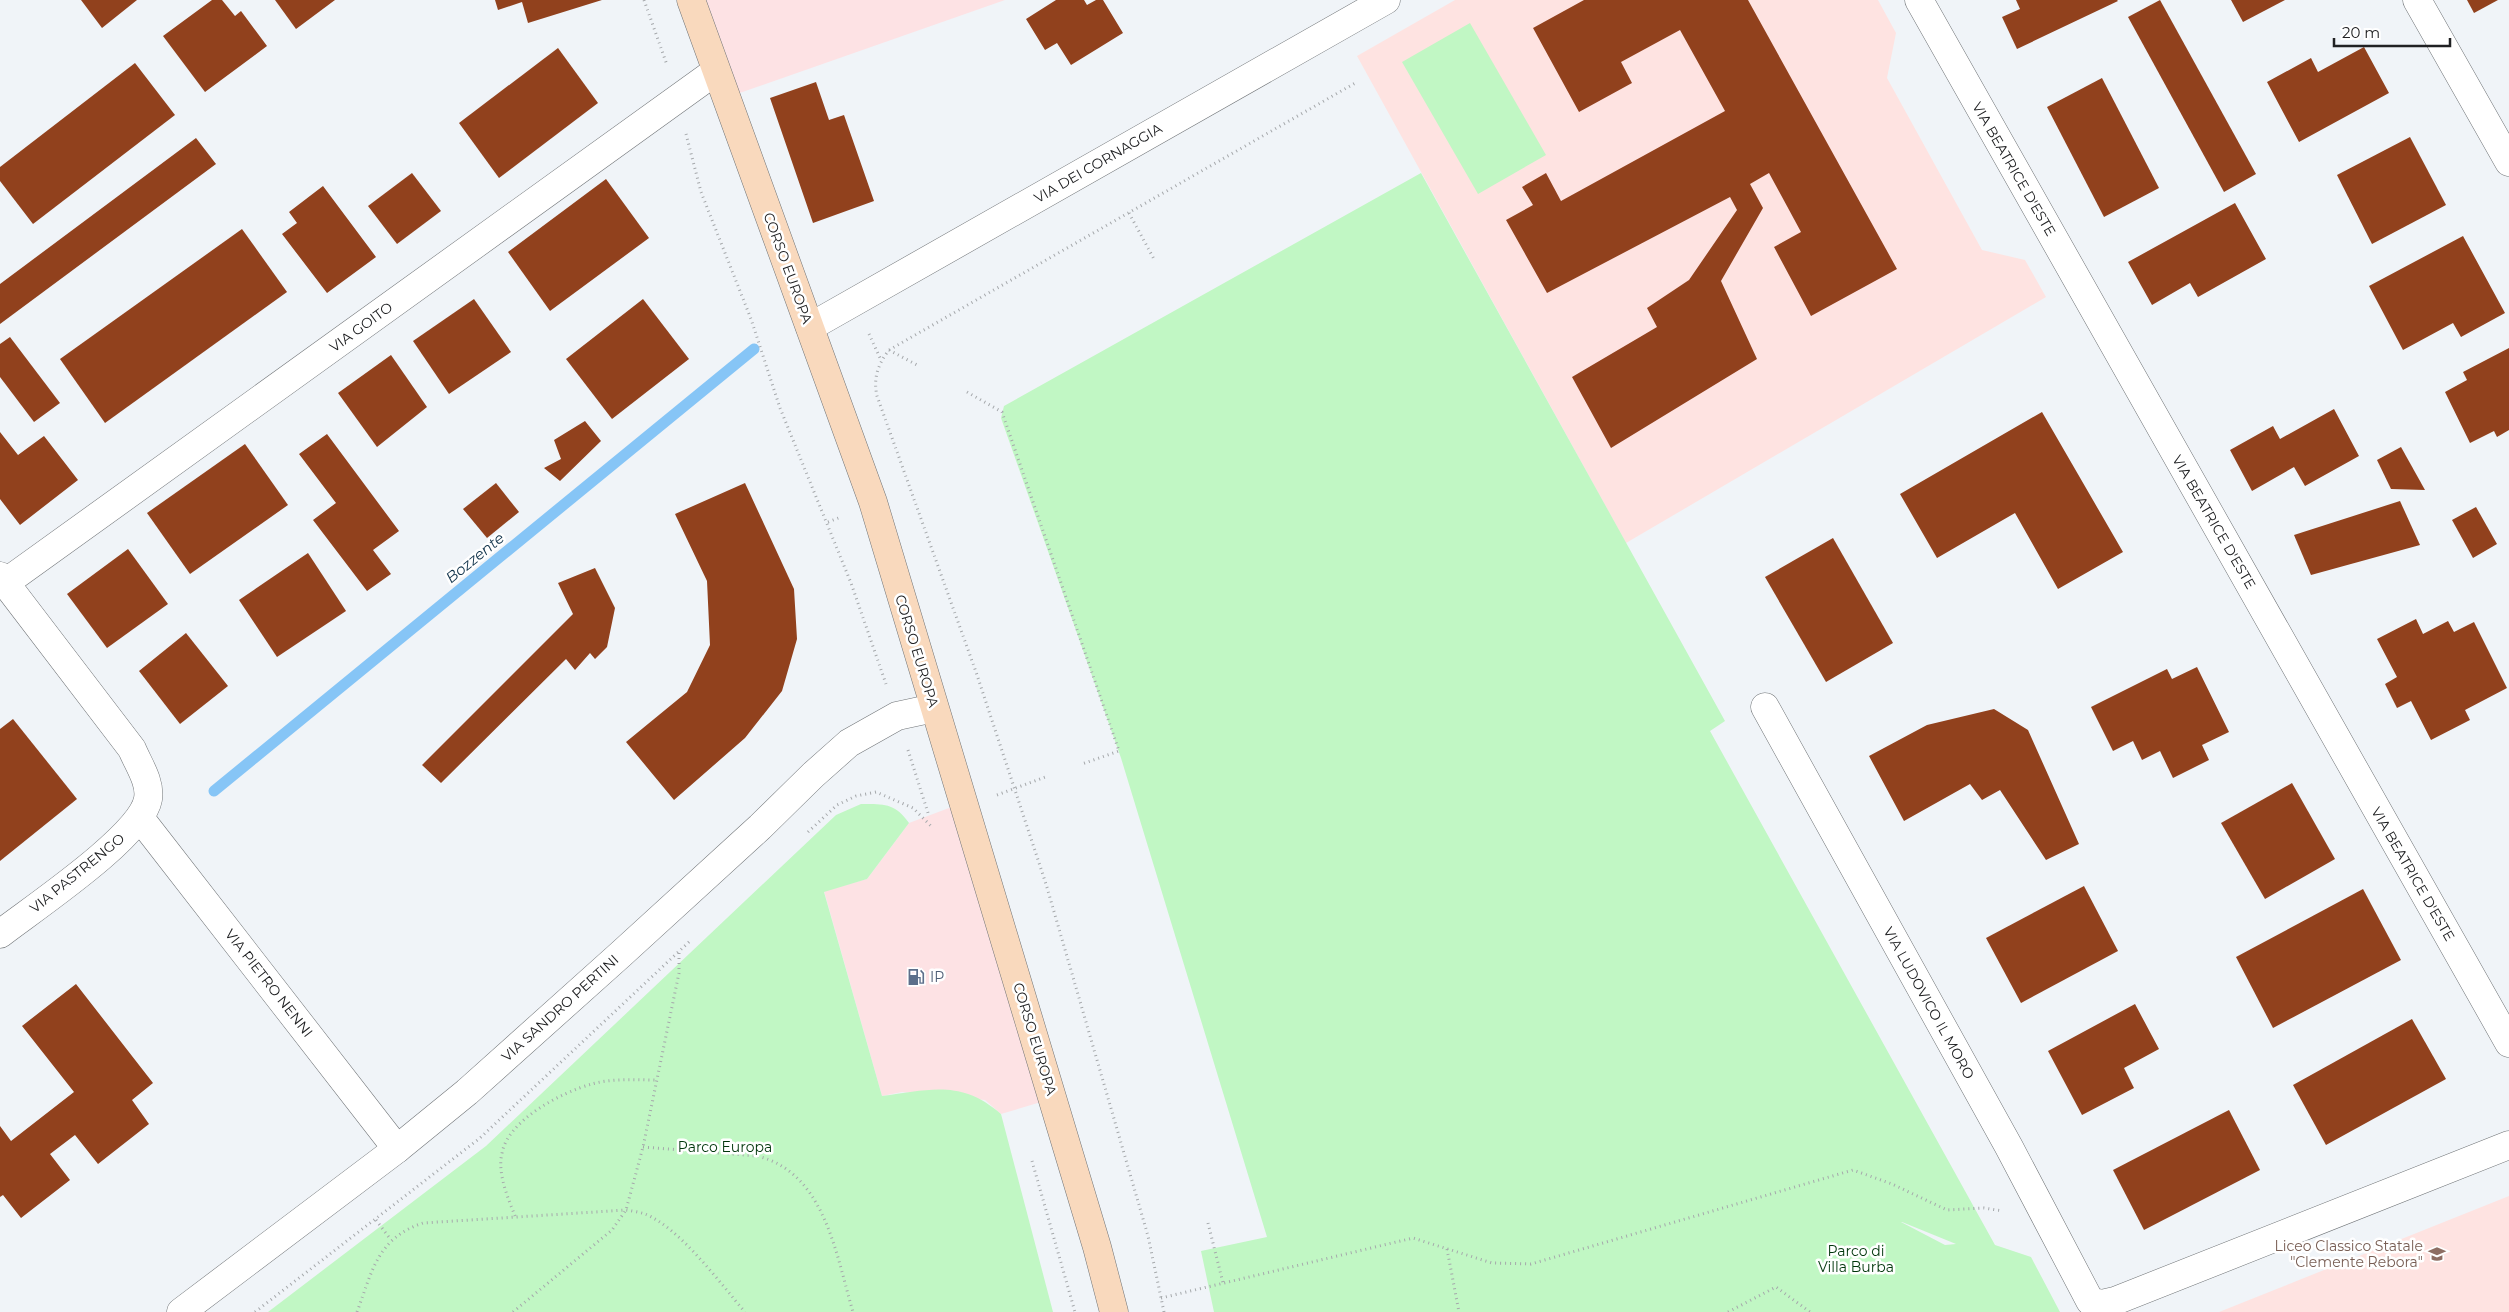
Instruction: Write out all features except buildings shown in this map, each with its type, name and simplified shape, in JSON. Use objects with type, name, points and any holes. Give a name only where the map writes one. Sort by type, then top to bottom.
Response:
[{"type":"main road","name":"CORSO EUROPA","points":[[691,0],[873,502],[1098,1247],[1114,1312]]},
{"type":"street","name":"VIA DEI CORNAGGIA","points":[[810,327],[1386,0]]},
{"type":"street","name":"VIA BEATRICE D'ESTE","points":[[1919,0],[2509,1043]]},
{"type":"street","points":[[2417,0],[2509,162]]},
{"type":"street","name":"VIA GOITO","points":[[3,580],[716,71]]},
{"type":"street","name":"VIA PASTRENGO","points":[[0,934],[108,852],[140,818],[148,799],[146,780],[132,749],[3,580]]},
{"type":"street","name":"VIA SANDRO PERTINI","points":[[182,1312],[397,1149],[467,1092],[760,827],[812,774],[849,743],[897,716],[934,708]]},
{"type":"street","name":"VIA LUDOVICO IL MORO","points":[[1765,708],[2009,1146],[2090,1301],[2102,1304],[2115,1301],[2509,1145]]},
{"type":"street","name":"VIA PIETRO NENNI","points":[[140,818],[397,1149]]},
{"type":"path","points":[[644,0],[678,98],[701,192],[751,319],[780,408],[851,583]]},
{"type":"path","points":[[1164,1312],[1148,1236],[1046,884],[1015,788],[877,396],[876,374],[881,360],[890,350],[1357,82]]},
{"type":"path","points":[[1129,213],[1155,261]]},
{"type":"path","points":[[890,350],[917,365]]},
{"type":"path","points":[[967,392],[1002,412],[1119,751],[1082,764]]},
{"type":"path","points":[[990,798],[1048,776]]},
{"type":"path","points":[[803,837],[837,805],[856,796],[876,792],[913,808],[932,827]]},
{"type":"path","points":[[514,1312],[612,1230],[626,1210],[643,1147],[679,973],[679,952],[665,913]]},
{"type":"path","points":[[255,1312],[480,1138],[693,939]]},
{"type":"path","points":[[515,1216],[502,1173],[501,1154],[508,1136],[520,1123],[540,1107],[591,1084],[616,1080],[656,1080]]},
{"type":"path","points":[[643,1147],[757,1156],[772,1159],[790,1170],[815,1199],[824,1216],[853,1312]]},
{"type":"path","points":[[1161,1298],[1413,1238],[1492,1263],[1531,1264],[1853,1170],[1892,1184],[1947,1210],[1984,1208],[2045,1218]]},
{"type":"path","points":[[357,1312],[377,1259],[391,1240],[410,1228],[423,1223],[626,1210],[645,1214],[664,1226],[695,1254],[745,1312]]},
{"type":"path","points":[[376,1220],[391,1240]]},
{"type":"path","points":[[1208,1223],[1223,1283]]},
{"type":"path","points":[[1447,1249],[1459,1312]]},
{"type":"path","points":[[1728,1312],[1776,1287],[1810,1312]]},
{"type":"shaded area","points":[[699,0],[1005,0],[731,96]]},
{"type":"shaded area","points":[[1455,0],[1878,0],[1896,33],[1887,78],[1982,250],[2025,260],[2046,297],[1626,543],[1357,56]]},
{"type":"shaded area","points":[[957,805],[1051,1099],[1001,1114],[985,1100],[902,1092],[882,1096],[824,891],[867,879],[909,823]]},
{"type":"shaded area","name":"Liceo Classico Statale \"Clemente Rebora\"","points":[[2509,1196],[2509,1312],[2219,1312]]},
{"type":"green space","points":[[1470,23],[1546,155],[1478,194],[1402,62]]},
{"type":"green space","name":"Parco di Villa Burba","points":[[1421,173],[1725,721],[1710,731],[1995,1245],[2031,1257],[2060,1312],[1214,1312],[1201,1251],[1267,1237],[1121,758],[1001,418],[1004,406]],"holes":[[[1901,1222],[1956,1244],[1945,1245]]]},
{"type":"green space","name":"Parco Europa","points":[[861,804],[876,804],[894,808],[909,823],[867,879],[824,892],[882,1096],[930,1090],[958,1091],[986,1103],[1001,1114],[1053,1312],[268,1312],[486,1146],[836,815]]},
{"type":"waterway","name":"Bozzente","points":[[214,791],[754,349]]},
{"type":"place","name":"IP","points":[[916,977]]},
{"type":"place","name":"Liceo Classico Statale \"Clemente Rebora\"","points":[[2437,1254]]}]
